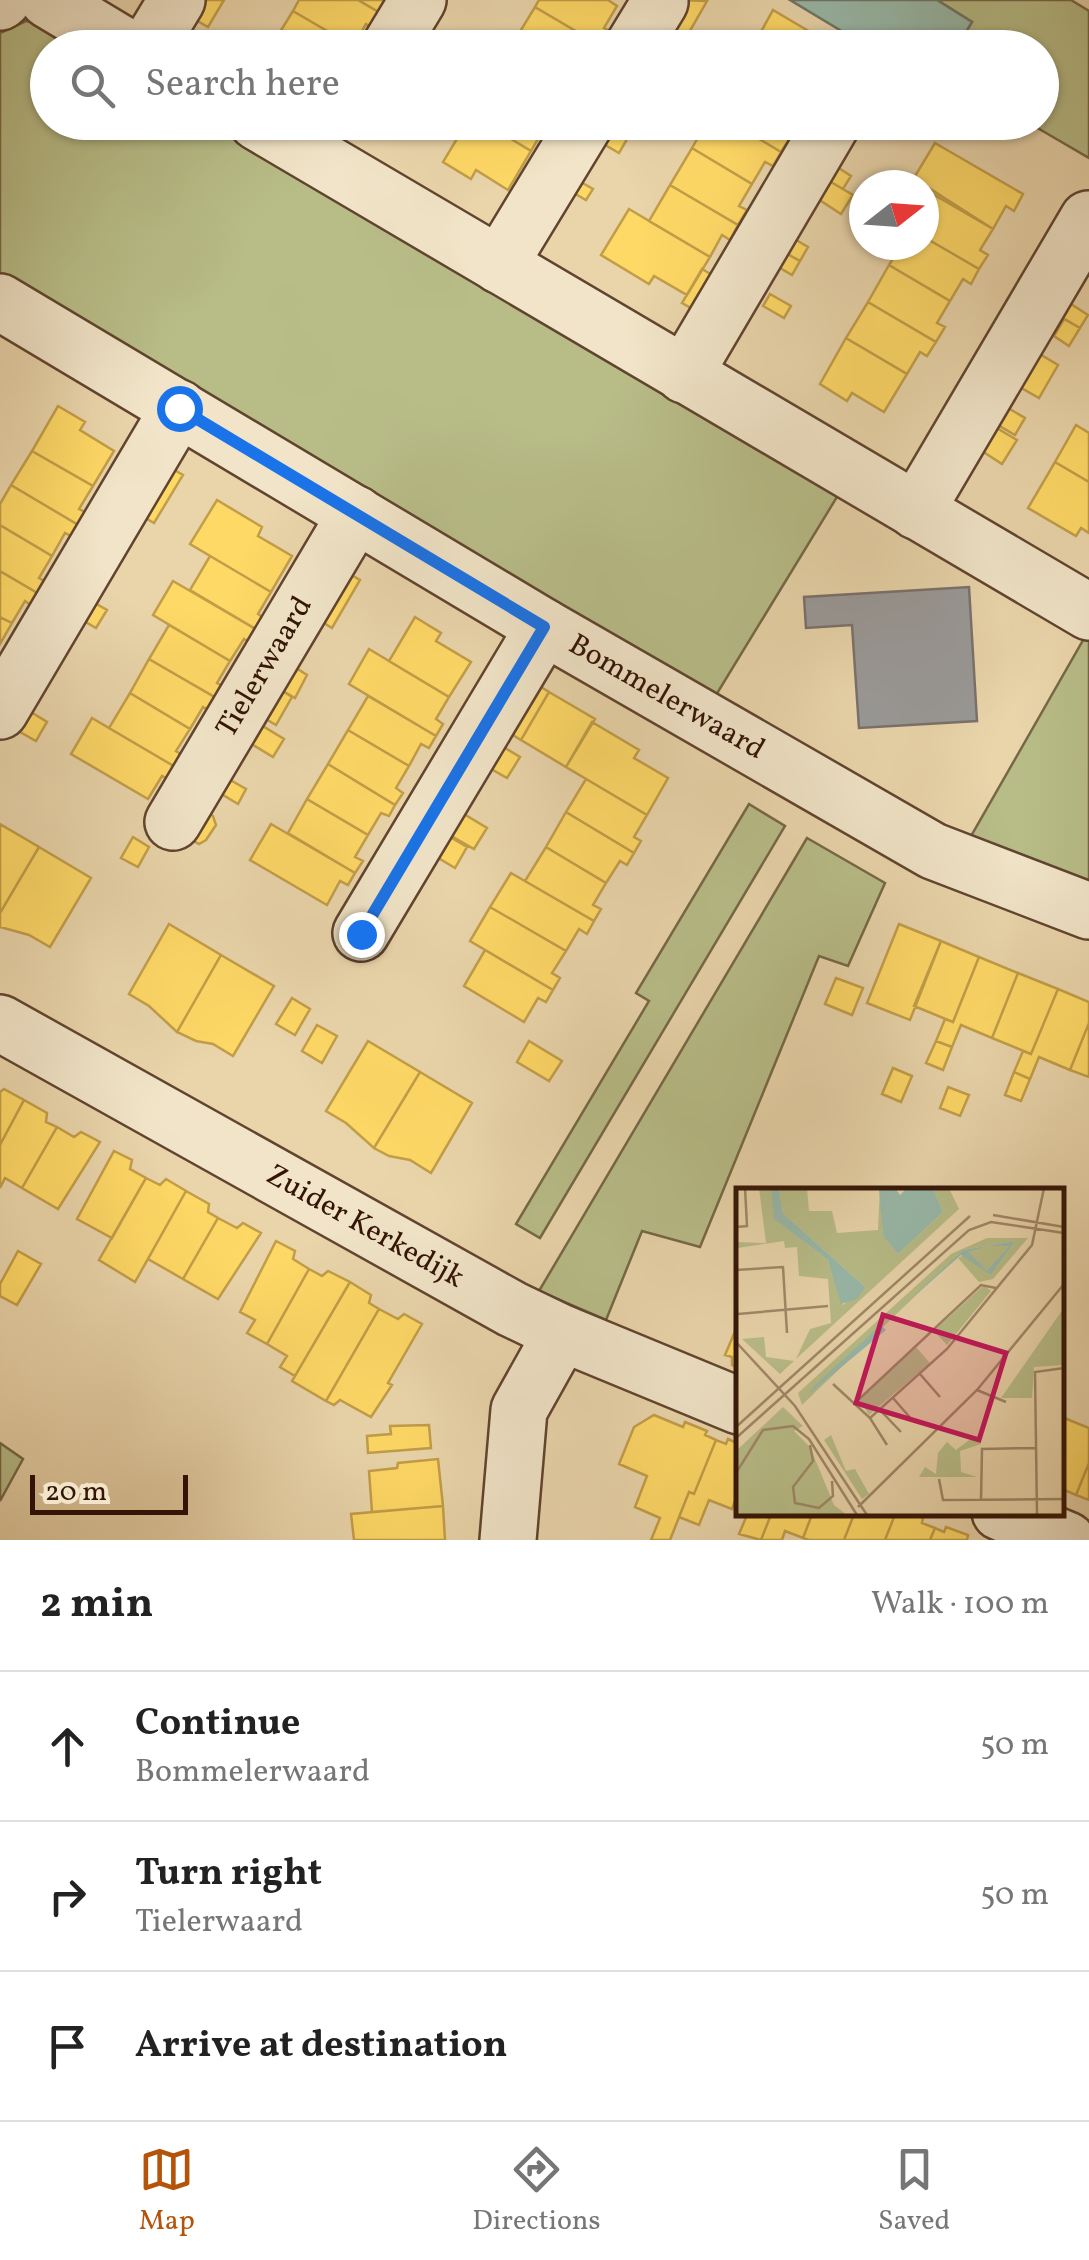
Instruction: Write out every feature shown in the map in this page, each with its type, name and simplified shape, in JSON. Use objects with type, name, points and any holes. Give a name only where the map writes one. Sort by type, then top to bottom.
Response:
[{"type":"street","points":[[48,0],[98,30]]},
{"type":"street","points":[[159,30],[177,0]]},
{"type":"street","points":[[400,30],[418,0]]},
{"type":"street","points":[[499,266],[575,140]]},
{"type":"street","points":[[684,375],[822,140]]},
{"type":"street","points":[[332,142],[499,266],[1089,612]]},
{"type":"street","points":[[916,511],[1088,219]]},
{"type":"street","name":"Bommelerwaard","points":[[0,302],[544,627],[933,851],[1089,911]]},
{"type":"street","points":[[0,712],[179,408]]},
{"type":"street","name":"Tielerwaard","points":[[173,822],[356,514]]},
{"type":"street","points":[[361,934],[544,627]]},
{"type":"street","name":"Zuider Kerkedijk","points":[[0,1022],[512,1309],[562,1334],[736,1405]]},
{"type":"street","points":[[508,1540],[520,1410],[562,1334]]},
{"type":"street","points":[[1007,1515],[1068,1540]]},
{"type":"green space","points":[[937,0],[1071,0],[1089,11],[1089,158],[1058,140],[1059,30],[967,30],[972,22]]},
{"type":"green space","points":[[26,21],[47,22],[61,30],[30,30],[30,140],[246,140],[840,492],[713,700],[0,276],[0,33]]},
{"type":"green space","points":[[1086,635],[1089,637],[1089,886],[970,838]]},
{"type":"green space","points":[[749,804],[785,826],[540,1238],[516,1224],[649,1001],[636,993]]},
{"type":"green space","points":[[807,838],[885,883],[848,966],[819,956],[700,1247],[642,1231],[606,1320],[539,1291]]},
{"type":"green space","points":[[0,1443],[23,1459],[0,1501]]},
{"type":"shaded area","points":[[790,0],[937,0],[972,22],[967,30],[840,30]]},
{"type":"building: Homes","points":[[195,0],[224,0],[208,27],[187,15]]},
{"type":"building: Homes","points":[[299,0],[358,0],[382,14],[374,29],[366,24],[362,30],[326,30],[293,11]]},
{"type":"building: Homes","points":[[358,0],[390,0],[382,14]]},
{"type":"building: Homes","points":[[539,0],[608,0],[617,6],[604,28],[608,30],[574,30],[535,7]]},
{"type":"building: Homes","points":[[679,0],[707,1],[690,30],[676,30],[666,24]]},
{"type":"building: Homes","points":[[535,7],[574,30],[521,30]]},
{"type":"building: Homes","points":[[773,10],[807,30],[762,30]]},
{"type":"building: Homes","points":[[293,11],[326,30],[281,30]]},
{"type":"building: Homes","points":[[456,140],[513,140],[531,151],[508,190],[476,170],[471,179],[443,162]]},
{"type":"building: Homes","points":[[513,140],[537,140],[531,151]]},
{"type":"building: Homes","points":[[597,140],[627,140],[619,153]]},
{"type":"building: Homes","points":[[697,140],[761,140],[781,152],[773,166],[765,162],[752,184],[692,148]]},
{"type":"building: Homes","points":[[761,140],[789,140],[781,152]]},
{"type":"building: Homes","points":[[935,143],[1023,194],[1014,211],[1006,206],[993,229],[939,195],[939,170],[919,170]]},
{"type":"building: Homes","points":[[692,148],[752,184],[739,206],[747,210],[738,225],[670,185]]},
{"type":"building: Homes","points":[[834,165],[849,175],[843,189],[826,179]]},
{"type":"building: Homes","points":[[572,177],[593,189],[586,200],[565,188]]},
{"type":"building: Homes","points":[[826,179],[849,193],[849,201],[841,214],[815,197]]},
{"type":"building: Homes","points":[[670,185],[738,225],[730,240],[722,235],[710,257],[649,221]]},
{"type":"building: Homes","points":[[939,198],[993,229],[980,250],[988,255],[979,269],[939,246]]},
{"type":"building: Homes","points":[[629,209],[710,257],[687,295],[654,276],[649,284],[601,255]]},
{"type":"building: Homes","points":[[791,237],[808,247],[800,261],[782,251]]},
{"type":"building: Homes","points":[[939,246],[979,269],[971,284],[963,279],[950,301],[889,265],[892,260],[939,260]]},
{"type":"building: Homes","points":[[782,251],[800,261],[792,275],[775,265]]},
{"type":"building: Homes","points":[[889,265],[950,301],[937,323],[945,327],[936,342],[868,302]]},
{"type":"building: Homes","points":[[702,269],[719,279],[700,313],[682,303]]},
{"type":"building: Homes","points":[[770,294],[791,306],[784,318],[763,306]]},
{"type":"building: Homes","points":[[868,302],[936,342],[927,356],[920,352],[907,374],[846,338]]},
{"type":"building: Homes","points":[[1071,304],[1088,315],[1080,328],[1063,318]]},
{"type":"building: Homes","points":[[1064,319],[1080,328],[1069,346],[1054,336]]},
{"type":"building: Homes","points":[[846,338],[907,374],[884,412],[852,393],[847,401],[820,384]]},
{"type":"building: Homes","points":[[1038,353],[1058,365],[1039,398],[1018,386]]},
{"type":"building: Homes","points":[[58,406],[85,422],[80,430],[114,451],[93,486],[32,451]]},
{"type":"building: Homes","points":[[1008,408],[1025,418],[1015,435],[998,425]]},
{"type":"building: Homes","points":[[1076,425],[1089,433],[1089,482],[1055,462]]},
{"type":"building: Homes","points":[[995,427],[1017,440],[1002,464],[982,451]]},
{"type":"building: Homes","points":[[32,451],[93,486],[79,509],[87,513],[80,526],[11,485]]},
{"type":"building: Homes","points":[[1055,462],[1089,482],[1089,533],[1081,528],[1076,536],[1028,508]]},
{"type":"building: Homes","points":[[162,463],[183,475],[154,523],[134,511]]},
{"type":"building: Homes","points":[[11,485],[80,526],[73,537],[65,533],[52,556],[0,525],[0,504]]},
{"type":"building: Homes","points":[[217,500],[262,527],[258,536],[292,556],[271,592],[190,544]]},
{"type":"building: Homes","points":[[0,525],[52,556],[39,578],[46,582],[39,594],[0,571]]},
{"type":"building: Homes","points":[[210,556],[271,592],[258,614],[265,619],[259,631],[190,590]]},
{"type":"building: Homes","points":[[339,568],[360,580],[332,628],[316,618]]},
{"type":"building: Homes","points":[[0,571],[39,594],[32,606],[25,601],[12,623],[0,617]]},
{"type":"building: Homes","points":[[173,581],[259,631],[251,643],[244,639],[230,661],[153,615]]},
{"type":"building: Homes","points":[[82,596],[107,610],[96,628],[72,614]]},
{"type":"building: Homes","points":[[0,617],[12,623],[0,644]]},
{"type":"building: Homes","points":[[415,617],[441,633],[436,641],[471,662],[449,697],[389,661]]},
{"type":"building: Homes","points":[[169,625],[230,661],[217,683],[225,687],[218,699],[149,659]]},
{"type":"building: Homes","points":[[369,649],[449,697],[436,719],[443,724],[436,736],[349,684]]},
{"type":"building: Homes","points":[[149,659],[218,699],[210,711],[203,707],[190,729],[130,693]]},
{"type":"building: Homes","points":[[285,661],[307,675],[295,698],[271,684]]},
{"type":"building: Homes","points":[[528,679],[549,692],[521,740],[500,727]]},
{"type":"building: Homes","points":[[271,684],[292,697],[276,725],[254,712]]},
{"type":"building: Homes","points":[[549,692],[595,719],[566,767],[521,740]]},
{"type":"building: Homes","points":[[130,693],[190,729],[176,751],[184,756],[177,768],[109,728]]},
{"type":"building: Homes","points":[[368,696],[436,736],[429,748],[421,744],[409,766],[348,730]]},
{"type":"building: Homes","points":[[18,704],[47,722],[36,741],[6,724]]},
{"type":"building: Homes","points":[[92,718],[177,768],[170,780],[162,776],[148,799],[71,754]]},
{"type":"building: Homes","points":[[251,719],[284,739],[273,757],[240,737]]},
{"type":"building: Homes","points":[[592,722],[639,750],[634,758],[668,778],[647,815],[566,767]]},
{"type":"building: Homes","points":[[348,730],[409,766],[396,788],[403,793],[395,805],[328,764]]},
{"type":"building: Homes","points":[[492,740],[520,757],[507,778],[479,762]]},
{"type":"building: Homes","points":[[328,764],[395,805],[389,816],[381,813],[368,835],[307,799]]},
{"type":"building: Homes","points":[[218,773],[246,789],[238,804],[210,787]]},
{"type":"building: Homes","points":[[586,779],[647,815],[634,837],[641,841],[634,853],[566,812]]},
{"type":"building: Homes","points":[[307,799],[368,835],[355,857],[363,861],[355,873],[288,833]]},
{"type":"building: Homes","points":[[454,808],[487,828],[474,849],[441,830]]},
{"type":"building: Homes","points":[[204,810],[213,816],[216,825],[199,844],[187,837]]},
{"type":"building: Homes","points":[[566,812],[634,853],[627,865],[620,861],[606,883],[546,847]]},
{"type":"building: Homes","points":[[0,824],[39,847],[0,913]]},
{"type":"building: Homes","points":[[271,824],[355,873],[348,885],[340,881],[327,905],[250,860]]},
{"type":"building: Homes","points":[[440,831],[467,847],[455,868],[427,851]]},
{"type":"building: Homes","points":[[133,837],[149,847],[138,867],[121,858]]},
{"type":"building: Homes","points":[[39,847],[91,878],[50,947],[29,935],[0,927],[0,913]]},
{"type":"building: Homes","points":[[546,847],[606,883],[593,905],[601,909],[594,921],[525,881]]},
{"type":"building: Homes","points":[[511,873],[594,921],[587,934],[579,929],[566,951],[490,907]]},
{"type":"building: Homes","points":[[490,907],[566,951],[552,973],[560,978],[553,990],[470,941]]},
{"type":"building: Homes","points":[[169,924],[221,955],[177,1032],[149,1006],[129,994]]},
{"type":"building: Homes","points":[[899,924],[941,941],[910,1020],[867,1003]]},
{"type":"building: Homes","points":[[941,941],[979,957],[953,1022],[914,1006]]},
{"type":"building: Homes","points":[[485,950],[553,990],[546,1002],[538,998],[524,1022],[464,986]]},
{"type":"building: Homes","points":[[221,955],[274,986],[233,1056],[213,1044],[177,1032]]},
{"type":"building: Homes","points":[[979,957],[1018,973],[992,1038],[961,1025],[952,1047],[936,1041],[945,1019],[953,1022]]},
{"type":"building: Homes","points":[[1018,973],[1058,989],[1031,1054],[992,1038]]},
{"type":"building: Homes","points":[[836,978],[863,988],[852,1015],[825,1004]]},
{"type":"building: Homes","points":[[1058,989],[1089,1002],[1089,1023],[1070,1070],[1039,1057],[1030,1079],[1014,1072],[1023,1051],[1031,1054]]},
{"type":"building: Homes","points":[[292,998],[310,1009],[295,1035],[276,1024]]},
{"type":"building: Homes","points":[[1089,1023],[1089,1077],[1070,1070]]},
{"type":"building: Homes","points":[[317,1025],[337,1036],[322,1063],[302,1051]]},
{"type":"building: Homes","points":[[368,1041],[420,1072],[374,1148],[326,1111]]},
{"type":"building: Homes","points":[[529,1041],[562,1061],[549,1081],[517,1062]]},
{"type":"building: Homes","points":[[936,1041],[952,1047],[943,1070],[926,1063]]},
{"type":"building: Homes","points":[[893,1068],[912,1076],[901,1102],[882,1094]]},
{"type":"building: Homes","points":[[420,1072],[472,1103],[431,1173],[410,1160],[374,1148]]},
{"type":"building: Homes","points":[[1014,1072],[1030,1079],[1021,1101],[1005,1095]]},
{"type":"building: Homes","points":[[948,1087],[969,1095],[960,1116],[940,1108]]},
{"type":"building: Homes","points":[[4,1089],[24,1100],[0,1145],[0,1092]]},
{"type":"building: Homes","points":[[24,1100],[47,1113],[46,1122],[57,1127],[22,1188],[5,1178],[0,1188],[0,1145]]},
{"type":"building: Homes","points":[[57,1127],[74,1137],[81,1132],[100,1142],[58,1209],[22,1188]]},
{"type":"building: Homes","points":[[114,1151],[132,1160],[130,1169],[146,1178],[112,1238],[77,1219]]},
{"type":"building: Homes","points":[[146,1178],[160,1185],[166,1179],[186,1191],[135,1282],[99,1260]]},
{"type":"building: Homes","points":[[186,1191],[209,1204],[208,1212],[218,1218],[183,1279],[148,1259]]},
{"type":"building: Homes","points":[[218,1218],[237,1228],[243,1223],[261,1233],[218,1299],[183,1279]]},
{"type":"building: Homes","points":[[276,1241],[295,1251],[293,1259],[309,1269],[267,1344],[247,1333],[255,1320],[240,1312]]},
{"type":"building: Homes","points":[[18,1251],[41,1264],[17,1305],[0,1296],[0,1284]]},
{"type":"building: Homes","points":[[309,1269],[322,1276],[328,1271],[350,1282],[295,1376],[280,1367],[287,1356],[267,1344]]},
{"type":"building: Homes","points":[[350,1282],[371,1295],[369,1303],[379,1309],[326,1401],[292,1381]]},
{"type":"building: Homes","points":[[379,1309],[398,1319],[404,1314],[422,1324],[388,1383],[392,1385],[371,1417],[340,1400],[334,1405],[326,1401]]},
{"type":"building: Homes","points":[[736,1329],[736,1367],[732,1365],[732,1357],[725,1355]]},
{"type":"building: Homes","points":[[654,1415],[683,1427],[685,1422],[707,1431],[705,1435],[716,1440],[670,1540],[651,1540],[660,1518],[635,1507],[647,1476],[619,1464],[634,1427]]},
{"type":"building: Homes","points":[[1064,1418],[1089,1428],[1089,1463],[1076,1495],[1064,1490]]},
{"type":"building: Homes","points":[[429,1425],[431,1448],[368,1453],[367,1436],[391,1434],[390,1426]]},
{"type":"building: Homes","points":[[728,1439],[736,1443],[736,1498],[732,1509],[709,1500],[699,1525],[679,1517],[689,1492],[694,1494],[716,1440],[726,1444]]},
{"type":"building: Homes","points":[[438,1459],[443,1506],[372,1512],[369,1471]]},
{"type":"building: Homes","points":[[1089,1463],[1089,1500],[1076,1495]]},
{"type":"building: Homes","points":[[443,1506],[445,1540],[354,1540],[351,1514]]},
{"type":"building: Homes","points":[[747,1515],[771,1515],[761,1540],[739,1534]]},
{"type":"building: Homes","points":[[771,1515],[812,1515],[803,1538],[785,1531],[782,1540],[761,1540]]},
{"type":"building: Homes","points":[[812,1515],[854,1515],[844,1540],[803,1538]]},
{"type":"building: Homes","points":[[854,1515],[895,1515],[885,1540],[844,1540]]},
{"type":"building: Homes","points":[[895,1515],[916,1515],[923,1518],[922,1523],[935,1528],[930,1540],[885,1540]]},
{"type":"building: Homes","points":[[946,1527],[968,1535],[967,1540],[930,1540],[935,1528],[944,1532]]},
{"type":"building: Industry","points":[[969,587],[977,721],[859,728],[852,625],[806,628],[804,597]]},
{"type":"route","points":[[179,408],[544,627],[361,934]]}]
